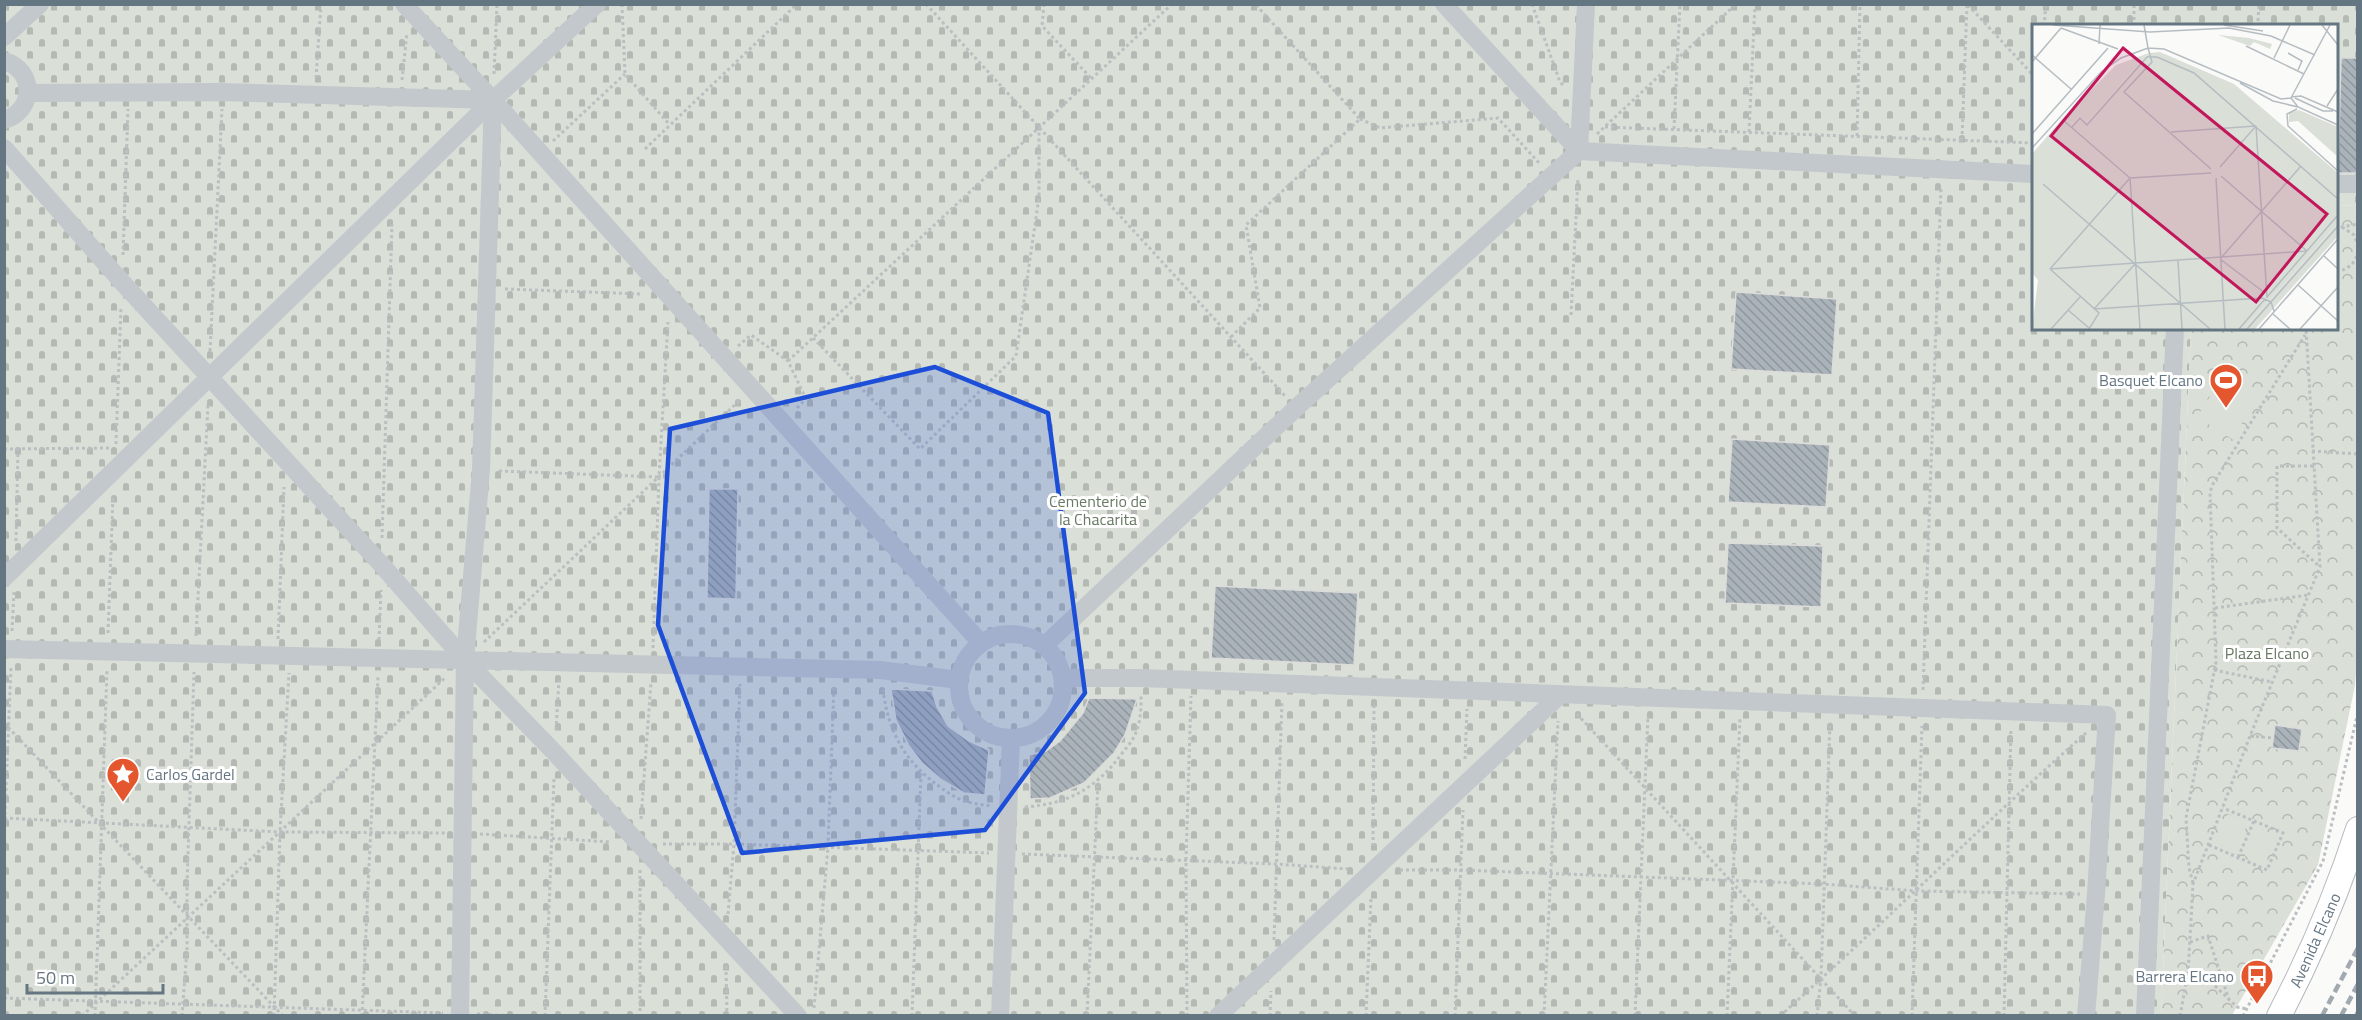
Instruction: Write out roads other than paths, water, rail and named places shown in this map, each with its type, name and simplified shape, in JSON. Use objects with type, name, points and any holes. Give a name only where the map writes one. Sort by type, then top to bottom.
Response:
[{"type":"main road","name":"Avenida Elcano","points":[[2279,1016],[2316,940],[2358,829]]},
{"type":"lane","points":[[4,37],[40,4]]},
{"type":"lane","points":[[4,578],[494,100],[597,4]]},
{"type":"lane","points":[[1444,4],[1579,151],[2032,174]]},
{"type":"lane","points":[[1045,645],[1296,408],[1579,151],[1586,4]]},
{"type":"lane","points":[[406,7],[494,100],[981,643]]},
{"type":"lane","points":[[4,61],[16,66],[24,74],[29,93],[26,104],[18,114],[4,120]]},
{"type":"lane","points":[[29,93],[129,91],[494,100]]},
{"type":"lane","points":[[460,1014],[465,660],[480,470],[494,100]]},
{"type":"lane","points":[[4,148],[122,282],[381,564],[465,660],[555,753],[798,1016]]},
{"type":"lane","points":[[2338,183],[2358,184]]},
{"type":"lane","points":[[2145,1016],[2175,330]]},
{"type":"lane","points":[[1014,633],[1045,645],[1057,660],[1064,678],[1060,707],[1040,731],[1011,739],[983,731],[963,709],[959,680],[966,659],[981,643],[1014,633]]},
{"type":"lane","points":[[4,649],[880,670],[959,680]]},
{"type":"lane","points":[[1064,678],[1282,684],[2107,716],[2086,1016]]},
{"type":"lane","points":[[1218,1016],[1560,695]]},
{"type":"lane","points":[[1000,1016],[1011,739]]},
{"type":"railway","points":[[2322,1016],[2358,948]]},
{"type":"railway","points":[[2341,1016],[2358,984]]},
{"type":"railway","points":[[2356,1016],[2358,1012]]},
{"type":"place","name":"Basquet Elcano","points":[[2226,409]]},
{"type":"place","name":"Carlos Gardel","points":[[123,803]]},
{"type":"place","name":"Barrera Elcano","points":[[2257,1005]]},
{"type":"park label","name":"Cementerio de la Chacarita","points":[[1098,510]]},
{"type":"park label","name":"Plaza Elcano","points":[[2267,653]]}]
